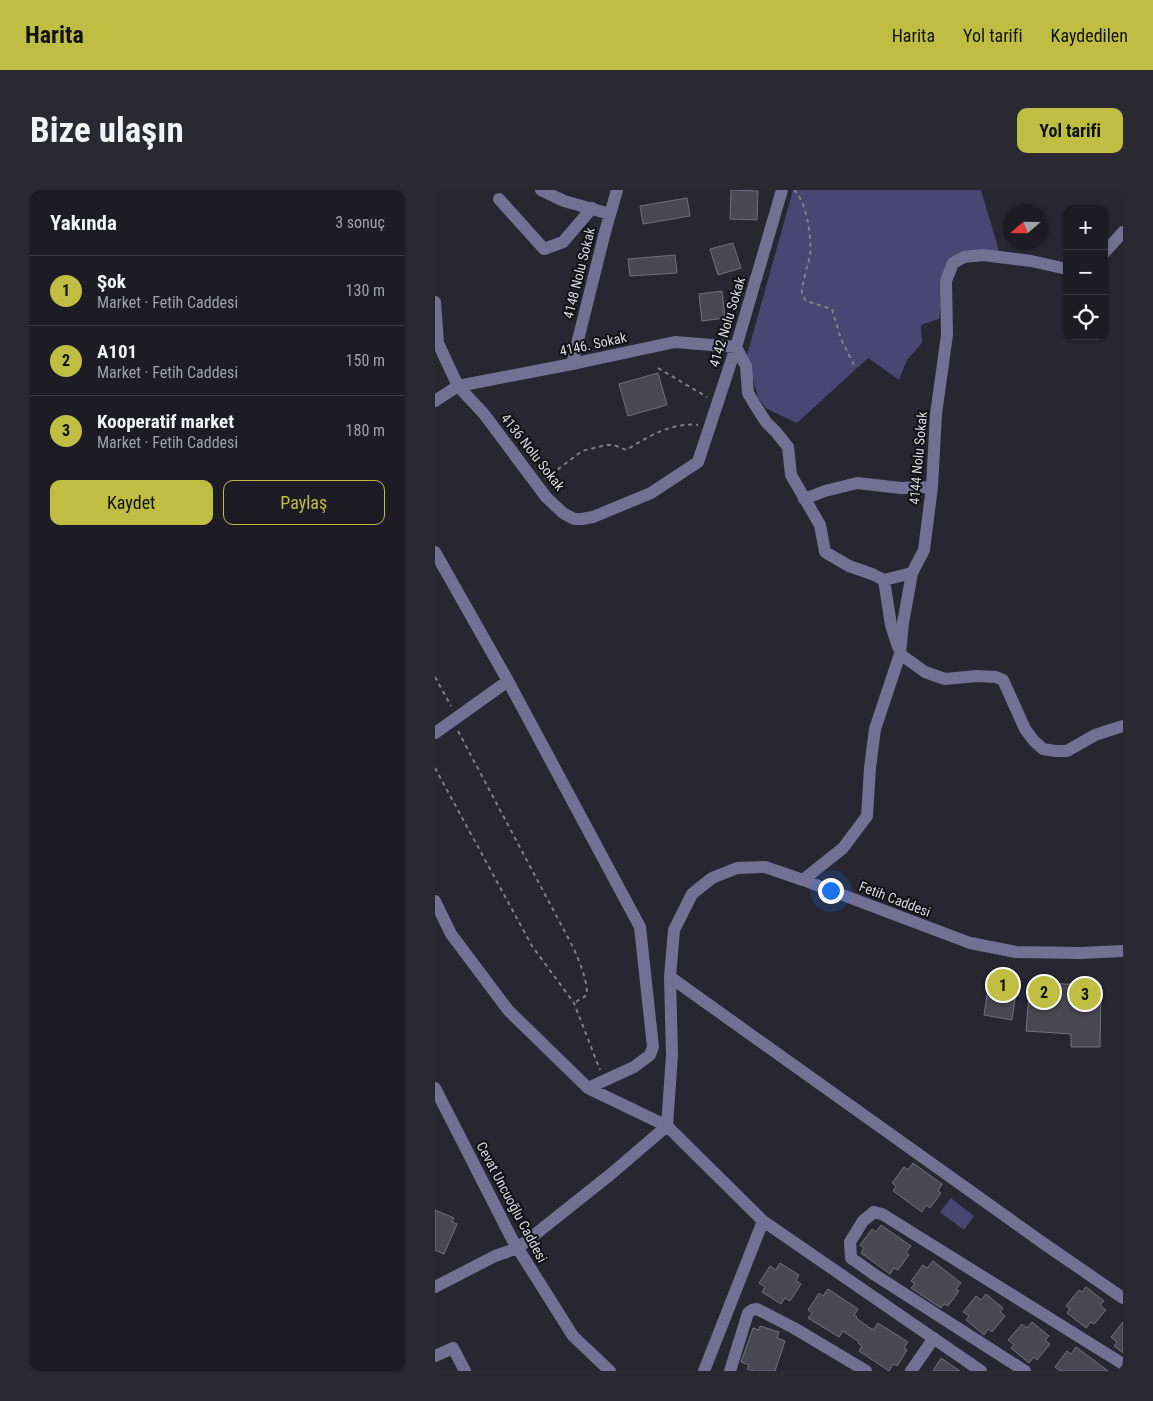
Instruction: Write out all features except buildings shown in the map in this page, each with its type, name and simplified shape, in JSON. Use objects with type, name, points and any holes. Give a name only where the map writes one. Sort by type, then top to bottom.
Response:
[{"type":"street","points":[[541,190],[564,201],[610,214]]},
{"type":"street","name":"4148 Nolu Sokak","points":[[572,364],[617,190]]},
{"type":"street","name":"4142 Nolu Sokak","points":[[697,462],[735,347],[782,190]]},
{"type":"street","points":[[499,199],[544,249],[563,242],[591,208]]},
{"type":"street","points":[[1106,250],[1123,232]]},
{"type":"street","name":"4144 Nolu Sokak","points":[[803,880],[843,848],[867,816],[875,729],[900,654],[903,623],[912,573],[924,550],[932,486],[936,414],[947,335],[946,281],[953,263],[963,257],[983,255],[1063,267]]},
{"type":"street","name":"4136 Nolu Sokak","points":[[435,302],[438,343],[458,386],[484,414],[546,497],[563,513],[574,519],[582,519],[609,511],[651,493],[697,462]]},
{"type":"street","name":"4146. Sokak","points":[[458,386],[675,342],[735,347]]},
{"type":"street","points":[[735,347],[746,366],[748,393],[765,422],[788,447],[791,476],[820,525],[825,552],[849,566],[884,580],[912,573]]},
{"type":"street","points":[[435,402],[458,386]]},
{"type":"street","points":[[804,499],[825,491],[857,483],[901,488],[932,486]]},
{"type":"street","points":[[435,552],[640,927],[653,1047],[650,1055],[639,1063],[588,1088]]},
{"type":"street","points":[[884,580],[891,625],[900,654],[925,672],[945,679],[977,676],[996,677],[1003,680],[1025,729],[1043,749],[1067,751],[1095,735],[1123,726]]},
{"type":"street","points":[[435,733],[507,681]]},
{"type":"street","name":"Fetih Caddesi","points":[[667,1126],[671,1055],[670,976],[674,930],[692,894],[712,878],[737,868],[765,867],[970,942],[1016,952],[1081,953],[1123,951]]},
{"type":"street","points":[[435,901],[451,934],[508,1010],[588,1088],[667,1126],[763,1221],[981,1371]]},
{"type":"street","points":[[670,976],[1123,1298]]},
{"type":"street","name":"Cevat Uncuoğlu Caddesi","points":[[435,1088],[512,1239],[573,1336],[610,1371]]},
{"type":"street","points":[[435,1287],[495,1256],[518,1248],[611,1174],[667,1126]]},
{"type":"street","points":[[1025,1371],[875,1276],[851,1258],[851,1242],[863,1221],[874,1212],[882,1214],[1123,1364]]},
{"type":"street","points":[[703,1371],[763,1221]]},
{"type":"street","points":[[730,1371],[748,1314],[752,1310],[757,1309],[794,1328],[866,1371]]},
{"type":"street","points":[[911,1371],[934,1338]]},
{"type":"street","points":[[435,1356],[453,1348],[465,1371]]},
{"type":"path","points":[[793,190],[803,204],[810,242],[810,255],[802,292],[806,301],[832,309],[841,339],[855,367]]},
{"type":"path","points":[[658,368],[686,383],[717,404]]},
{"type":"path","points":[[538,485],[582,451],[614,445],[626,450],[649,436],[675,426],[694,425],[709,427]]},
{"type":"path","points":[[435,677],[579,963],[587,985],[587,995],[573,1003]]},
{"type":"path","points":[[435,768],[532,946],[573,1003],[605,1080]]},
{"type":"shaded area","points":[[793,190],[981,190],[1000,254],[957,259],[941,304],[939,319],[921,325],[922,343],[907,360],[899,380],[868,358],[797,423],[767,409],[758,398],[747,355]]},
{"type":"shaded area","points":[[951,1198],[974,1216],[964,1230],[940,1212]]},
{"type":"place","name":"Şok","points":[[1003,985]]},
{"type":"place","name":"A101","points":[[1044,992]]},
{"type":"place","name":"Kooperatif market","points":[[1085,994]]}]
